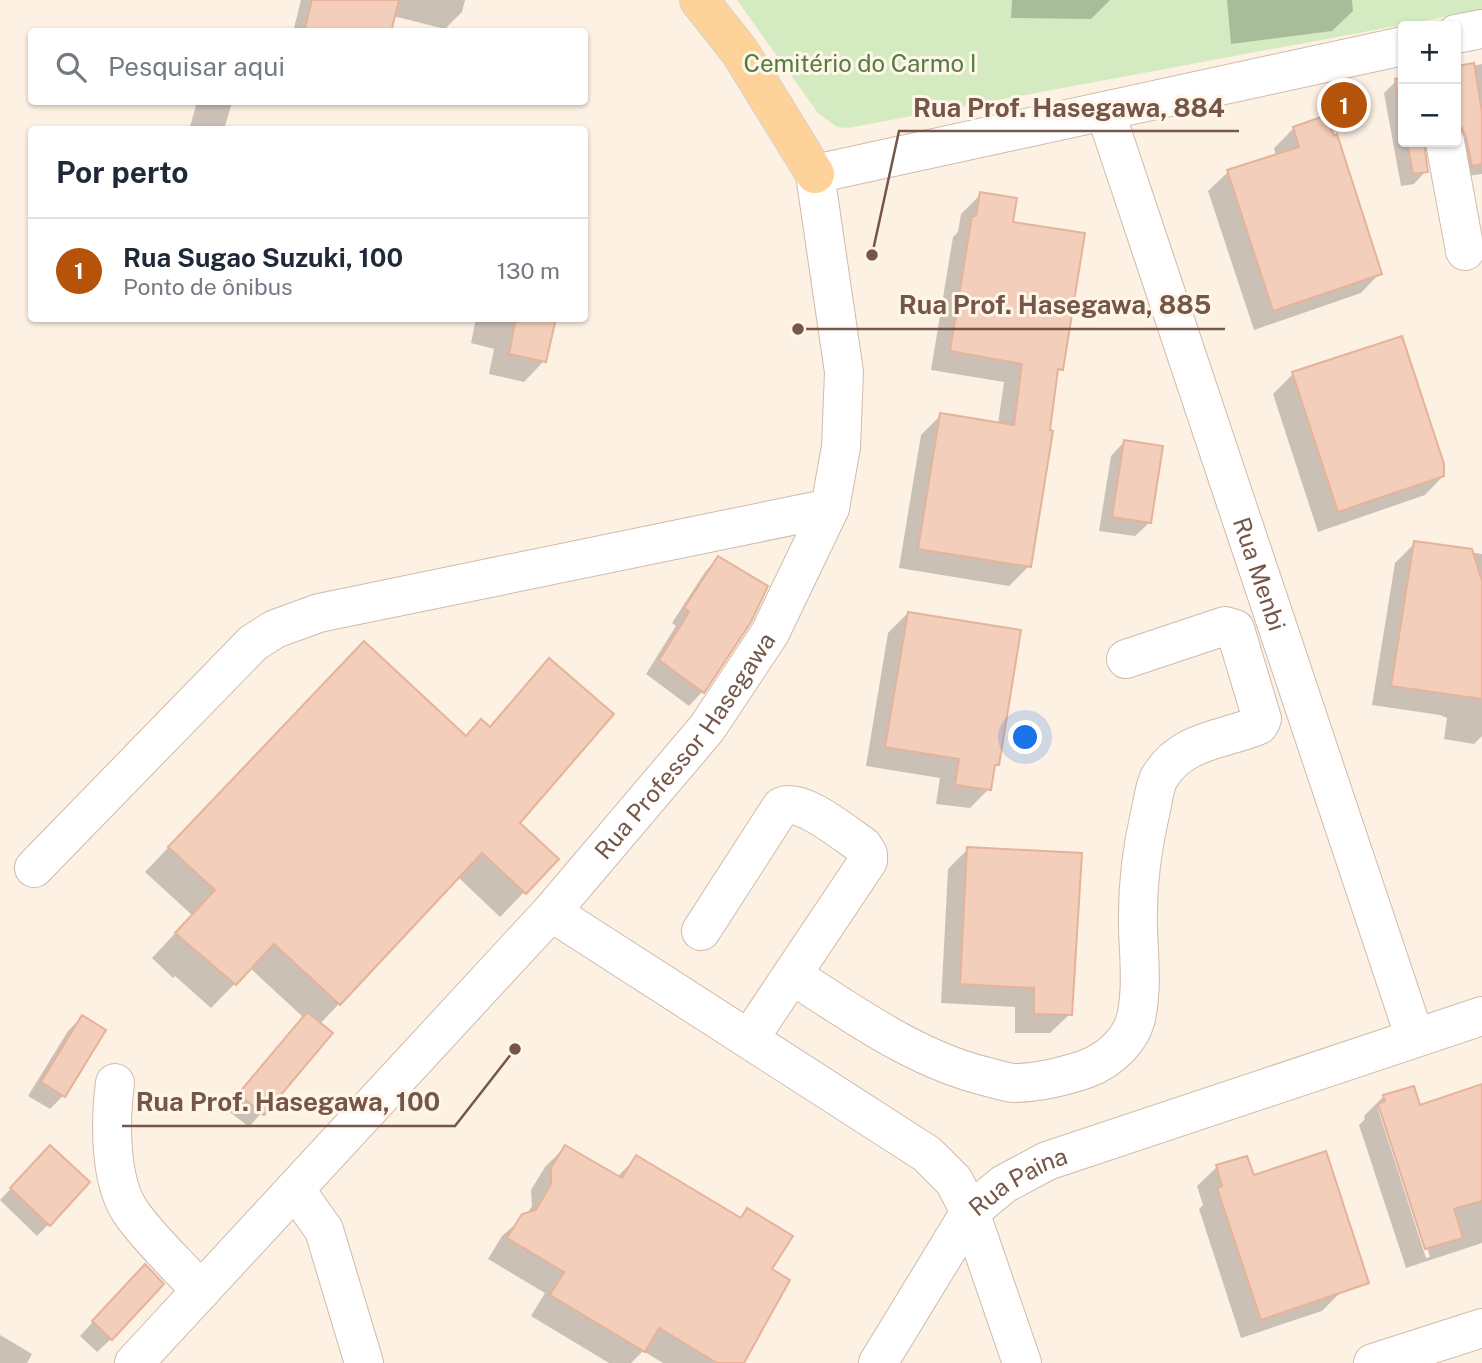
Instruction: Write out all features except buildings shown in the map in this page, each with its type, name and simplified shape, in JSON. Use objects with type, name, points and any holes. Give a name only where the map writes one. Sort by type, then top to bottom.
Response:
[{"type":"main road","name":"Rua Professor Hasegawa","points":[[699,0],[740,52],[814,174]]},
{"type":"street","points":[[1461,33],[1482,29]]},
{"type":"street","points":[[814,174],[1398,47]]},
{"type":"street","name":"Rua Menbi","points":[[1105,111],[1415,1038]]},
{"type":"street","points":[[1446,147],[1465,251]]},
{"type":"street","name":"Rua Professor Hasegawa","points":[[134,1363],[551,912],[708,728],[770,633],[830,508],[841,447],[844,372],[814,174]]},
{"type":"street","points":[[34,868],[253,643],[275,629],[319,613],[830,508]]},
{"type":"street","points":[[792,975],[859,1018],[957,1070],[1012,1083],[1056,1079],[1093,1066],[1117,1050],[1130,1033],[1137,1015],[1141,974],[1138,883],[1143,844],[1157,780],[1183,753],[1212,738],[1259,725],[1262,719],[1235,629],[1231,627],[1225,626],[1126,659]]},
{"type":"street","points":[[701,931],[781,807],[787,804],[800,805],[863,846],[868,854],[868,861],[749,1040]]},
{"type":"street","name":"Rua Paina","points":[[551,912],[927,1154],[954,1181],[970,1212],[1004,1184],[1046,1161],[1482,1016]]},
{"type":"street","points":[[115,1083],[111,1112],[113,1153],[121,1190],[131,1213],[201,1291]]},
{"type":"street","points":[[295,1189],[324,1230],[364,1363]]},
{"type":"street","points":[[878,1363],[970,1212]]},
{"type":"street","points":[[970,1212],[1022,1363]]},
{"type":"street","points":[[1373,1363],[1482,1328]]},
{"type":"green space","name":"Cemitério do Carmo I","points":[[737,0],[1482,0],[1482,10],[1423,21],[1398,21],[1398,26],[848,128],[837,127],[818,113]]},
{"type":"place","name":"Rua Sugao Suzuki, 100","points":[[1344,105]]},
{"type":"place","name":"Rua Prof. Hasegawa, 884","points":[[872,255]]},
{"type":"place","name":"Rua Prof. Hasegawa, 885","points":[[798,329]]},
{"type":"place","name":"Rua Prof. Hasegawa, 100","points":[[515,1049]]}]
